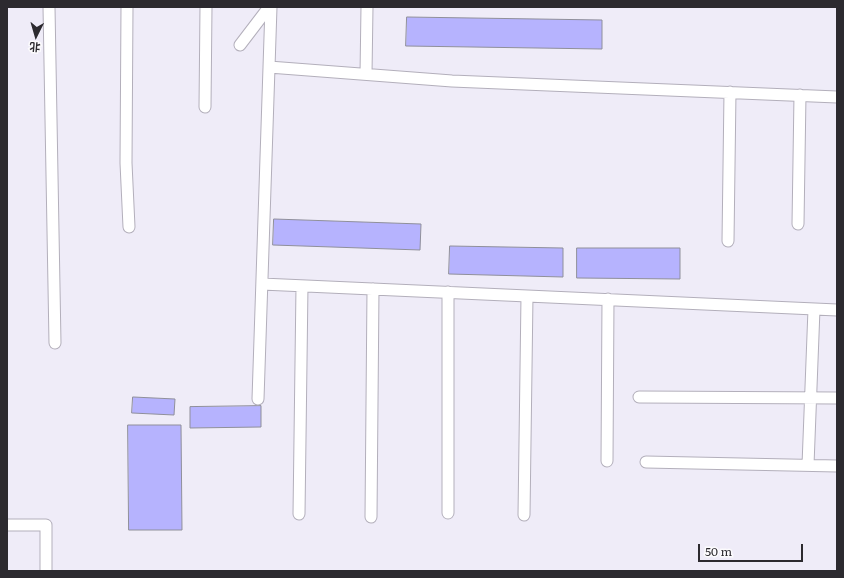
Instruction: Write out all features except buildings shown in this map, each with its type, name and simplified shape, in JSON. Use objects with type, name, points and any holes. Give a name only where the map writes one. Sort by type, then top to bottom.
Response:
[{"type":"street","points":[[49,7],[55,343]]},
{"type":"street","points":[[127,7],[126,163],[129,227]]},
{"type":"street","points":[[205,108],[206,7]]},
{"type":"street","points":[[240,45],[270,7]]},
{"type":"street","points":[[258,399],[270,7]]},
{"type":"street","points":[[366,74],[367,7]]},
{"type":"street","points":[[269,67],[452,81],[837,97]]},
{"type":"street","points":[[728,241],[730,92]]},
{"type":"street","points":[[798,224],[800,95]]},
{"type":"street","points":[[262,284],[837,310]]},
{"type":"street","points":[[299,514],[302,286]]},
{"type":"street","points":[[371,518],[373,289]]},
{"type":"street","points":[[448,292],[448,513]]},
{"type":"street","points":[[524,515],[527,296]]},
{"type":"street","points":[[607,462],[608,299]]},
{"type":"street","points":[[808,465],[814,308]]},
{"type":"street","points":[[639,397],[837,398]]},
{"type":"street","points":[[646,462],[837,466]]},
{"type":"street","points":[[7,525],[46,524],[46,571]]}]
